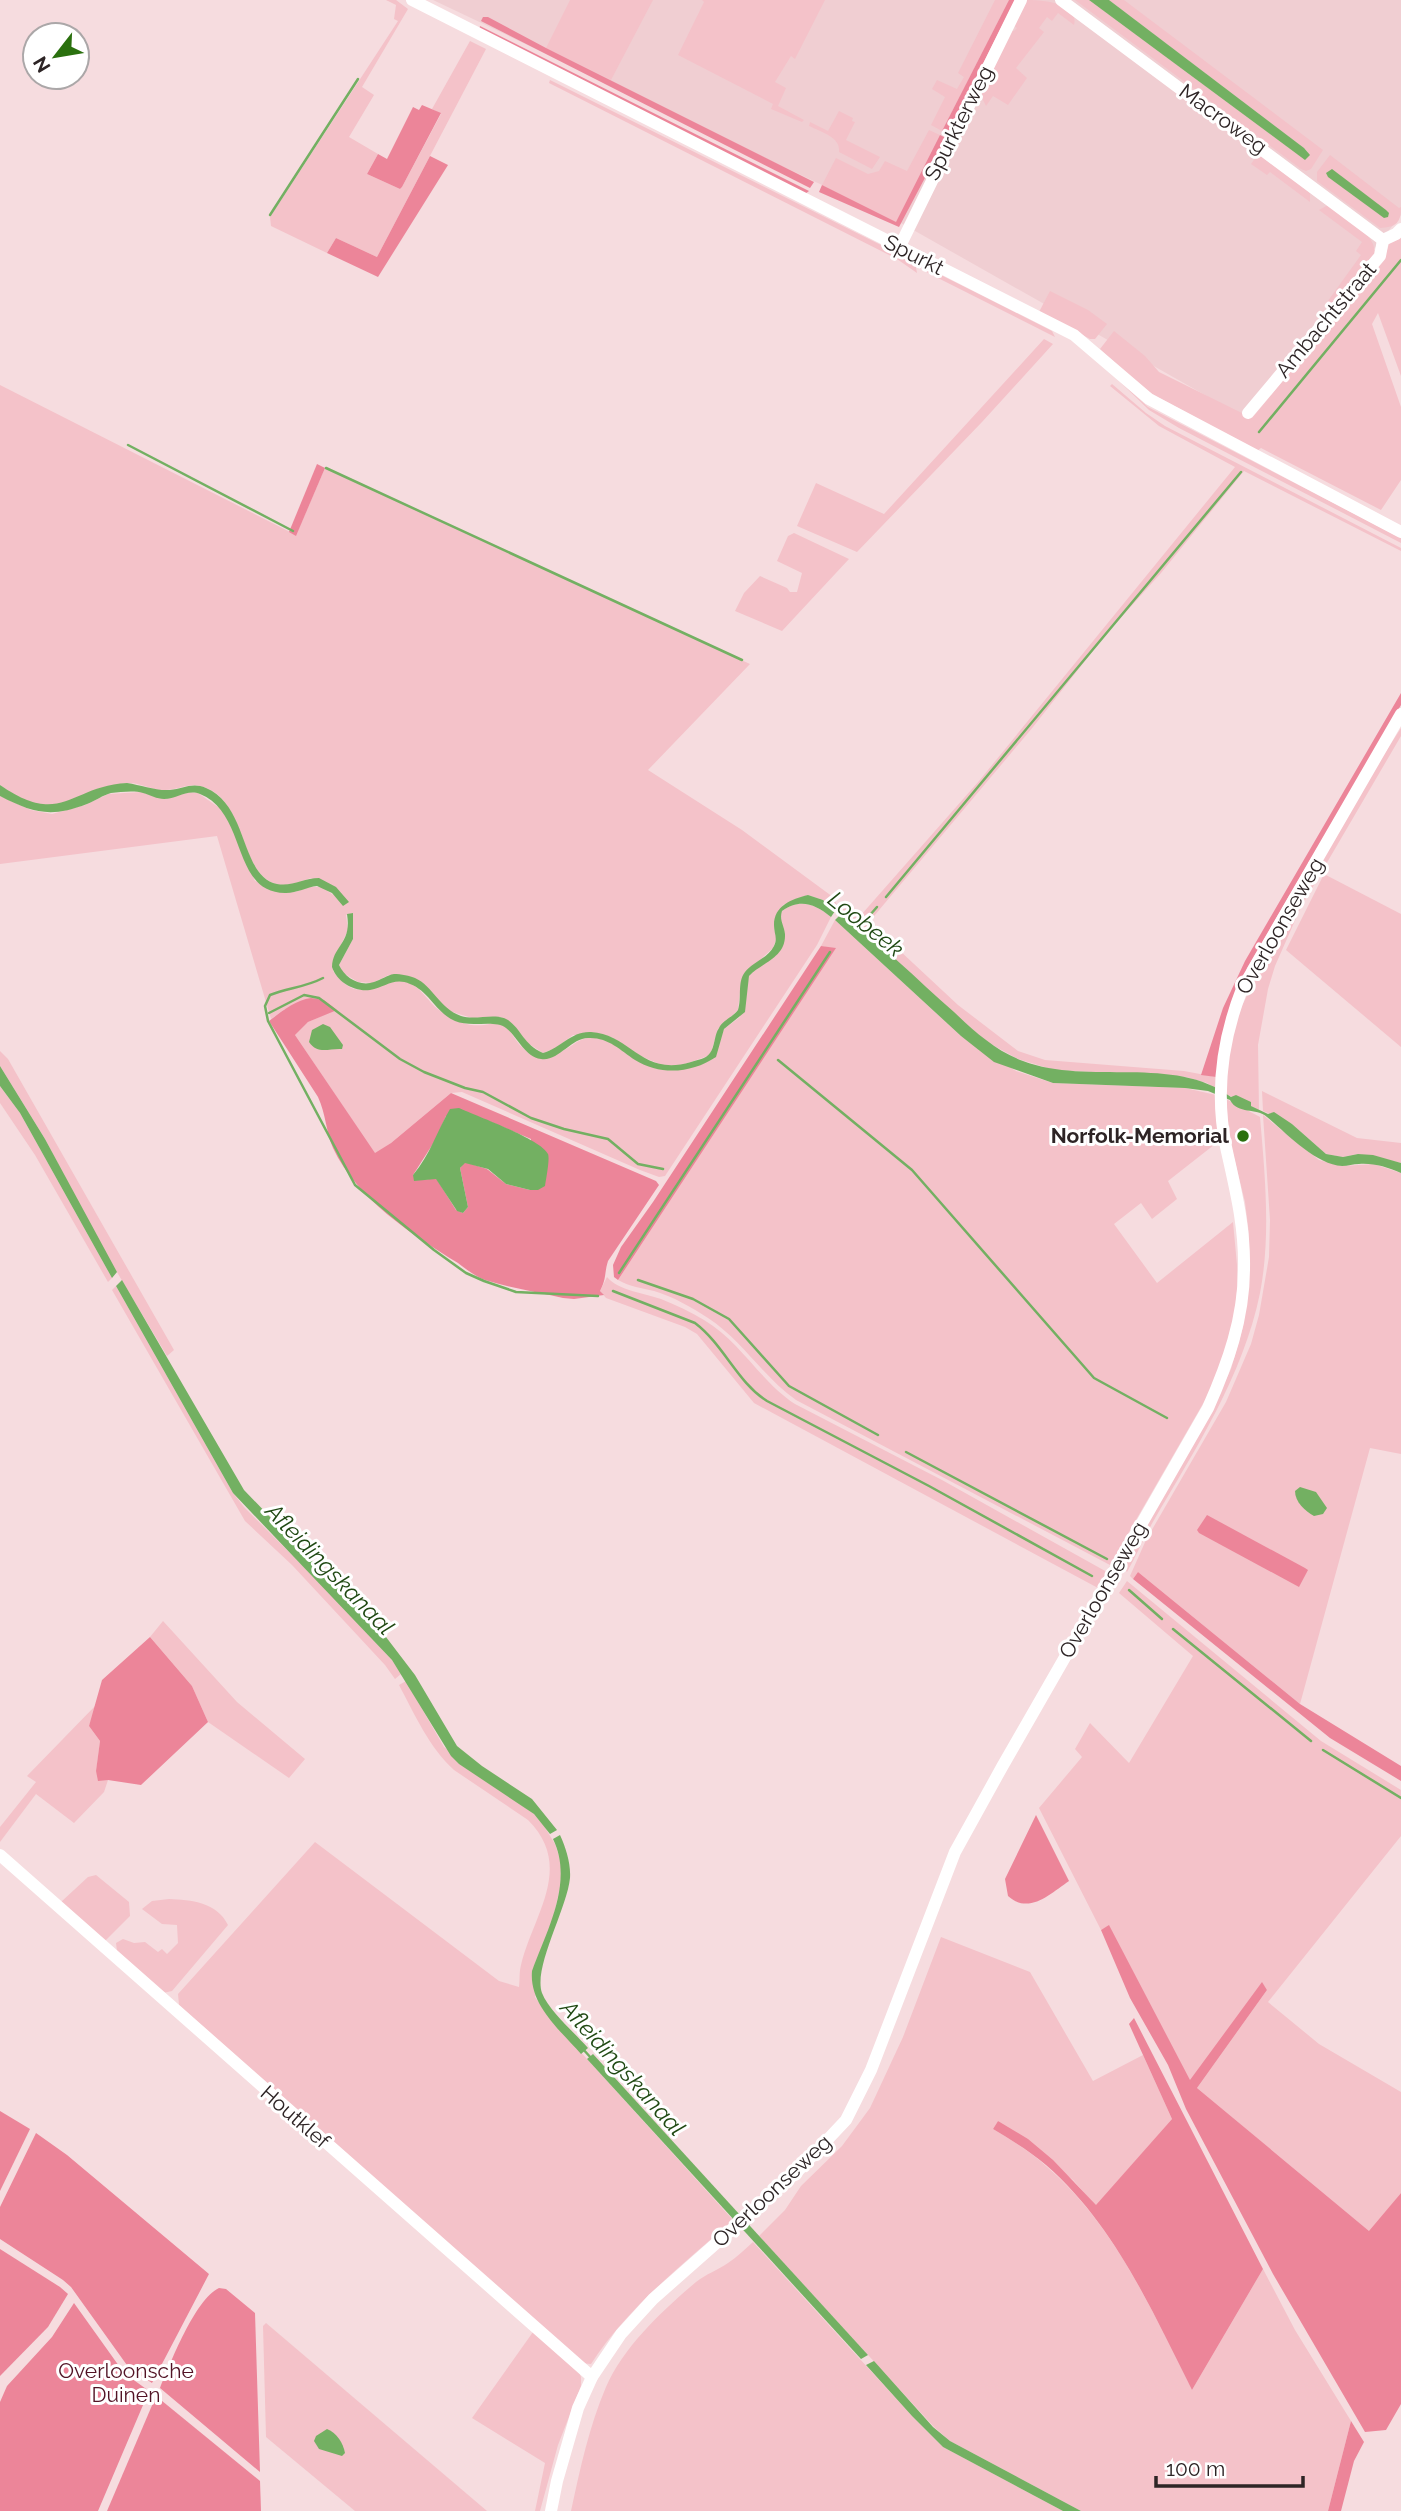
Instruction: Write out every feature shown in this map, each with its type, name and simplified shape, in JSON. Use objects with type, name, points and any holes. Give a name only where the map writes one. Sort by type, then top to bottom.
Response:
[{"type":"street","name":"Spurkt","points":[[412,0],[1074,335],[1149,399],[1401,532]]},
{"type":"street","name":"Spurkterweg","points":[[899,248],[1021,0]]},
{"type":"street","name":"Macroweg","points":[[1061,0],[1383,240]]},
{"type":"street","name":"Ambachtstraat","points":[[1248,413],[1380,256],[1383,240],[1401,229]]},
{"type":"street","name":"Overloonseweg","points":[[551,2511],[578,2408],[592,2378],[621,2334],[653,2299],[806,2164],[845,2120],[872,2070],[955,1852],[1208,1408],[1226,1368],[1238,1324],[1245,1269],[1241,1214],[1226,1146],[1220,1102],[1223,1054],[1231,1018],[1242,989],[1401,717]]},
{"type":"street","name":"Houtklef","points":[[0,1855],[592,2378]]},
{"type":"shaded area","points":[[386,0],[396,0],[408,9],[362,87],[374,95],[349,137],[378,154],[367,174],[400,189],[402,187],[441,114],[432,109],[470,41],[486,49],[377,257],[336,238],[327,253],[271,226],[270,217],[398,21],[394,19],[396,5]]},
{"type":"shaded area","points":[[433,0],[1401,0],[1401,215],[1242,416],[901,223],[898,226],[822,185]]},
{"type":"shaded area","points":[[570,0],[653,0],[611,80],[546,48]]},
{"type":"shaded area","points":[[702,0],[825,0],[795,59],[791,56],[775,82],[786,88],[778,106],[804,120],[802,122],[771,109],[773,104],[678,55],[704,2]]},
{"type":"shaded area","points":[[995,0],[1009,0],[942,131],[931,125],[945,97],[932,89],[937,80],[957,89],[964,77],[958,73]]},
{"type":"shaded area","points":[[1026,0],[1065,7],[1074,17],[1074,25],[1058,13],[1052,21],[1047,17],[1039,28],[1044,32],[1016,68],[1027,78],[1008,105],[993,96],[986,106],[982,98],[978,97],[1011,30],[1017,28],[1014,26]]},
{"type":"shaded area","points":[[1075,0],[1089,0],[1304,159],[1308,152],[1304,148],[1109,0],[1124,0],[1323,150],[1311,169],[1301,169]]},
{"type":"shaded area","points":[[1089,0],[1109,0],[1310,155],[1305,160]]},
{"type":"shaded area","points":[[550,80],[915,262],[917,273],[897,259],[549,83]]},
{"type":"shaded area","points":[[839,111],[853,118],[852,121],[855,122],[846,140],[880,157],[872,169],[839,152],[834,139],[809,126],[810,122],[828,131]]},
{"type":"shaded area","points":[[929,130],[940,135],[896,223],[822,185],[836,158],[868,174],[879,171],[885,161],[907,171]]},
{"type":"shaded area","points":[[1258,154],[1310,193],[1310,202],[1270,172],[1267,175],[1251,164]]},
{"type":"shaded area","points":[[1330,155],[1401,207],[1396,223],[1380,228],[1317,181],[1317,172]]},
{"type":"shaded area","points":[[1332,169],[1386,210],[1388,217],[1384,218],[1328,177],[1326,173]]},
{"type":"shaded area","points":[[1328,205],[1366,233],[1374,247],[1374,254],[1329,307],[1325,305],[1361,255],[1356,251],[1362,242],[1319,210]]},
{"type":"shaded area","points":[[1401,238],[1401,376],[1378,313],[1372,324],[1401,407],[1401,480],[1381,510],[1261,448],[1257,451],[1145,390],[1100,349],[1114,331],[1145,356],[1159,372],[1252,418],[1384,259],[1389,244]]},
{"type":"shaded area","points":[[919,264],[1052,331],[1055,337],[932,275],[921,269]]},
{"type":"shaded area","points":[[1050,291],[1088,310],[1107,324],[1095,339],[1090,339],[1039,312]]},
{"type":"shaded area","points":[[1044,339],[1053,344],[857,552],[797,526],[816,483],[884,514]]},
{"type":"shaded area","points":[[1118,380],[1148,407],[1401,538],[1401,543],[1179,428],[1149,410]]},
{"type":"shaded area","points":[[1112,384],[1165,426],[1401,548],[1401,551],[1244,471],[869,922],[958,1005],[1018,1051],[1045,1060],[1184,1071],[1216,1077],[1216,1089],[1207,1083],[1186,1077],[1054,1070],[1018,1059],[987,1042],[840,915],[844,901],[861,915],[979,781],[1235,467],[1159,426],[1110,386]]},
{"type":"shaded area","points":[[0,385],[296,535],[325,468],[750,664],[648,770],[742,830],[833,897],[837,905],[835,911],[823,900],[808,895],[783,905],[774,929],[777,937],[773,948],[741,983],[738,1010],[718,1029],[708,1056],[679,1066],[664,1066],[636,1054],[612,1037],[573,1035],[556,1048],[543,1053],[523,1040],[514,1025],[501,1017],[472,1018],[449,1011],[420,981],[389,975],[372,983],[358,982],[343,973],[339,965],[353,939],[353,913],[346,915],[348,930],[333,971],[343,982],[361,990],[396,981],[411,984],[439,1010],[455,1020],[471,1025],[503,1025],[521,1046],[536,1057],[559,1052],[586,1038],[596,1038],[611,1043],[652,1067],[682,1069],[711,1060],[724,1029],[740,1017],[749,976],[783,944],[785,936],[780,917],[782,911],[801,904],[819,909],[831,917],[817,945],[665,1176],[659,1177],[640,1170],[462,1092],[451,1093],[375,1154],[295,1035],[308,1022],[337,1009],[285,1009],[271,1019],[217,836],[0,864],[0,796],[31,810],[52,814],[85,805],[108,794],[141,792],[166,799],[188,792],[198,793],[221,809],[231,825],[255,881],[295,892],[309,887],[322,887],[339,899],[349,902],[311,878],[289,885],[270,881],[259,872],[250,857],[228,806],[216,793],[200,786],[163,790],[127,783],[64,803],[43,806],[26,801],[0,785]]},
{"type":"shaded area","points":[[794,533],[849,559],[782,631],[735,611],[744,593],[760,576],[787,588],[790,592],[797,592],[802,573],[777,561],[788,536]]},
{"type":"shaded area","points":[[1401,728],[1401,736],[1301,907],[1275,966],[1258,1045],[1259,1110],[1226,1094],[1229,1053],[1237,1016],[1262,965],[1370,776]]},
{"type":"shaded area","points":[[127,783],[165,790],[192,786],[206,788],[220,797],[230,809],[256,868],[265,878],[282,885],[319,878],[336,887],[349,902],[343,906],[332,893],[317,886],[290,893],[268,890],[256,881],[247,867],[226,818],[215,804],[200,794],[191,793],[164,799],[136,792],[111,793],[90,803],[52,812],[33,810],[0,796],[0,785],[21,797],[38,803],[52,804],[108,786]]},
{"type":"shaded area","points":[[1324,874],[1401,914],[1401,1047],[1286,950]]},
{"type":"shaded area","points":[[808,895],[823,900],[835,911],[831,917],[807,904],[795,905],[782,911],[785,934],[782,949],[749,976],[745,1012],[724,1029],[716,1057],[687,1069],[655,1069],[595,1038],[582,1039],[553,1057],[541,1059],[530,1054],[501,1025],[461,1023],[448,1017],[417,987],[395,982],[370,990],[352,988],[342,981],[332,967],[335,954],[347,932],[347,914],[353,913],[353,939],[339,965],[345,974],[354,980],[369,983],[394,974],[415,978],[427,986],[447,1008],[461,1016],[508,1020],[531,1045],[543,1053],[578,1034],[591,1032],[605,1034],[648,1060],[674,1065],[701,1059],[710,1053],[717,1031],[738,1010],[743,976],[774,946],[775,918],[780,908],[790,901]]},
{"type":"shaded area","points":[[840,915],[884,949],[978,1034],[1013,1057],[1049,1068],[1158,1073],[1208,1084],[1231,1097],[1236,1095],[1251,1102],[1251,1106],[1268,1114],[1274,1112],[1326,1154],[1343,1157],[1373,1155],[1401,1163],[1401,1173],[1375,1165],[1342,1166],[1322,1160],[1263,1114],[1238,1108],[1230,1100],[1208,1091],[1053,1083],[994,1062],[961,1036],[835,920]]},
{"type":"shaded area","points":[[835,920],[961,1036],[1016,1071],[1053,1083],[1185,1088],[1216,1095],[1219,1141],[1168,1181],[1177,1199],[1152,1219],[1141,1203],[1114,1224],[1157,1283],[1233,1222],[1237,1291],[1232,1333],[1212,1388],[1110,1565],[796,1400],[708,1318],[668,1296],[618,1280],[835,949],[821,946]]},
{"type":"shaded area","points":[[323,1024],[330,1027],[343,1045],[342,1049],[320,1050],[312,1046],[309,1042],[312,1030]]},
{"type":"shaded area","points":[[0,1051],[8,1059],[174,1350],[167,1356],[102,1247],[45,1139],[0,1066]]},
{"type":"shaded area","points":[[0,1066],[45,1139],[117,1272],[112,1278],[20,1113],[0,1086]]},
{"type":"shaded area","points":[[0,1086],[20,1113],[112,1278],[108,1282],[35,1155],[0,1103]]},
{"type":"shaded area","points":[[1262,1091],[1357,1138],[1401,1143],[1401,1163],[1358,1154],[1343,1157],[1326,1154],[1292,1124],[1263,1111]]},
{"type":"shaded area","points":[[1226,1099],[1260,1117],[1266,1228],[1260,1293],[1252,1324],[1230,1382],[1127,1572],[1122,1565],[1209,1414],[1231,1369],[1243,1327],[1249,1282],[1249,1234],[1245,1202],[1229,1137]]},
{"type":"shaded area","points":[[459,1108],[521,1135],[543,1148],[548,1154],[545,1186],[530,1190],[506,1184],[488,1169],[465,1163],[460,1168],[468,1207],[463,1213],[457,1211],[436,1179],[414,1181],[413,1175],[429,1151],[450,1109]]},
{"type":"shaded area","points":[[1263,1115],[1319,1160],[1342,1166],[1374,1164],[1401,1173],[1401,1454],[1370,1448],[1300,1704],[1138,1572],[1133,1579],[1130,1576],[1146,1540],[1226,1402],[1251,1344],[1269,1257],[1270,1220]]},
{"type":"shaded area","points":[[607,1277],[625,1289],[661,1299],[704,1320],[728,1339],[771,1384],[795,1404],[942,1480],[1107,1572],[1098,1588],[754,1403],[697,1334],[606,1298],[600,1291]]},
{"type":"shaded area","points":[[122,1280],[244,1490],[386,1637],[415,1675],[457,1746],[532,1799],[557,1830],[550,1834],[534,1814],[451,1756],[392,1660],[233,1493],[116,1286]]},
{"type":"shaded area","points":[[116,1286],[233,1493],[392,1660],[401,1674],[395,1679],[292,1565],[245,1521],[112,1290]]},
{"type":"shaded area","points":[[1300,1487],[1316,1492],[1327,1508],[1323,1514],[1314,1516],[1301,1506],[1295,1491]]},
{"type":"shaded area","points":[[1127,1581],[1321,1741],[1401,1790],[1401,1836],[1268,2002],[1319,2044],[1401,2092],[1401,2193],[1370,2232],[1197,2088],[1267,1990],[1262,1983],[1190,2081],[1109,1926],[1101,1930],[1039,1808],[1082,1757],[1075,1749],[1090,1723],[1129,1763],[1193,1656],[1119,1593]]},
{"type":"shaded area","points":[[163,1621],[237,1702],[305,1759],[289,1778],[208,1722],[192,1686],[150,1637]]},
{"type":"shaded area","points":[[406,1681],[444,1747],[534,1814],[555,1844],[562,1870],[560,1888],[535,1997],[548,2016],[733,2220],[639,2305],[591,2364],[580,2363],[179,2005],[178,1994],[315,1842],[499,1981],[519,1987],[521,1965],[547,1891],[550,1873],[542,1838],[528,1820],[454,1770],[445,1761],[423,1730],[399,1685]]},
{"type":"shaded area","points":[[97,1704],[89,1726],[100,1741],[96,1772],[108,1780],[104,1792],[74,1823],[36,1794],[0,1842],[0,1827],[36,1782],[27,1776]]},
{"type":"shaded area","points":[[560,1835],[568,1856],[570,1878],[546,1953],[540,1982],[542,1993],[550,2007],[588,2048],[581,2054],[541,2006],[532,1983],[532,1971],[551,1923],[560,1889],[559,1855],[553,1839]]},
{"type":"shaded area","points":[[96,1875],[129,1902],[130,1916],[105,1941],[61,1902],[88,1877]]},
{"type":"shaded area","points":[[169,1899],[210,1907],[223,1917],[228,1925],[172,1991],[163,1993],[117,1951],[116,1943],[123,1939],[134,1943],[145,1942],[158,1952],[162,1949],[167,1954],[178,1943],[177,1925],[162,1924],[142,1909],[152,1901]]},
{"type":"shaded area","points":[[941,1937],[1030,1972],[1093,2081],[1143,2055],[1172,2119],[1096,2206],[1073,2180],[998,2121],[993,2129],[1040,2161],[1070,2189],[1092,2215],[1130,2270],[1192,2390],[1263,2269],[1295,2330],[1351,2421],[1328,2511],[1081,2511],[950,2441],[934,2427],[759,2236],[785,2210],[801,2186],[842,2146],[870,2108],[903,2037]]},
{"type":"shaded area","points":[[593,2054],[868,2355],[861,2359],[587,2059]]},
{"type":"shaded area","points":[[753,2242],[943,2447],[1063,2511],[571,2511],[595,2417],[606,2387],[623,2357],[657,2317],[683,2293],[700,2279],[731,2261]]},
{"type":"shaded area","points":[[266,2323],[487,2511],[355,2511],[266,2437],[263,2326]]},
{"type":"shaded area","points":[[533,2332],[579,2372],[581,2377],[581,2386],[558,2445],[540,2511],[535,2511],[545,2463],[472,2418]]},
{"type":"shaded area","points":[[874,2361],[933,2427],[950,2441],[1081,2511],[1063,2511],[943,2447],[866,2365]]},
{"type":"shaded area","points":[[327,2429],[341,2442],[345,2453],[342,2456],[319,2449],[314,2441],[316,2436]]},
{"type":"green space","points":[[1009,0],[1015,0],[948,133],[942,131]]},
{"type":"green space","points":[[483,17],[488,17],[814,182],[810,188],[481,21]]},
{"type":"green space","points":[[480,26],[809,191],[805,194],[479,30]]},
{"type":"green space","points":[[422,105],[441,113],[402,187],[400,189],[367,174],[378,154],[387,159],[413,107],[419,110]]},
{"type":"green space","points":[[940,135],[946,138],[899,227],[819,192],[822,185],[896,222]]},
{"type":"green space","points":[[430,156],[448,165],[378,277],[327,253],[336,238],[377,257]]},
{"type":"green space","points":[[317,464],[325,468],[296,536],[289,532]]},
{"type":"green space","points":[[1401,693],[1401,705],[1247,968],[1216,1077],[1201,1075],[1223,1008],[1245,961]]},
{"type":"green space","points":[[821,946],[836,948],[618,1280],[614,1277],[613,1265],[621,1247]]},
{"type":"green space","points":[[311,998],[324,1000],[337,1010],[308,1022],[295,1035],[375,1153],[451,1093],[656,1181],[659,1185],[608,1261],[600,1291],[604,1295],[563,1298],[482,1279],[405,1228],[356,1184],[333,1148],[318,1097],[269,1021],[299,1001]],"holes":[[[446,1116],[491,1122],[531,1139],[530,1190],[506,1184],[487,1169],[465,1162],[460,1168],[468,1207],[463,1213],[456,1210],[436,1178],[423,1180],[413,1175],[436,1139]]]},
{"type":"green space","points":[[1207,1515],[1308,1570],[1299,1587],[1199,1533],[1197,1530]]},
{"type":"green space","points":[[1138,1572],[1300,1704],[1401,1766],[1401,1781],[1330,1738],[1133,1579]]},
{"type":"green space","points":[[150,1637],[192,1686],[208,1722],[141,1785],[98,1781],[96,1771],[100,1741],[89,1726],[102,1680]]},
{"type":"green space","points":[[1036,1815],[1069,1881],[1047,1896],[1024,1904],[1008,1896],[1005,1879]]},
{"type":"green space","points":[[1109,1925],[1190,2080],[1262,1982],[1267,1990],[1197,2088],[1369,2231],[1401,2193],[1401,2404],[1386,2430],[1365,2432],[1273,2274],[1186,2109],[1168,2065],[1130,1998],[1101,1930]]},
{"type":"green space","points":[[1134,2018],[1263,2269],[1192,2390],[1130,2270],[1092,2214],[1046,2165],[993,2129],[998,2121],[1028,2139],[1053,2160],[1096,2205],[1172,2119],[1129,2024]]},
{"type":"green space","points":[[0,2111],[30,2129],[0,2191]]},
{"type":"green space","points":[[36,2133],[67,2155],[209,2274],[152,2383],[129,2368],[71,2287],[0,2239],[0,2207]]},
{"type":"green space","points":[[0,2249],[68,2294],[48,2327],[0,2376]]},
{"type":"green space","points":[[219,2288],[226,2289],[255,2313],[260,2472],[160,2388],[192,2318],[210,2294]]},
{"type":"green space","name":"Overloonsche Duinen","points":[[74,2303],[124,2373],[149,2391],[98,2511],[0,2511],[0,2402],[7,2386],[52,2337]]},
{"type":"green space","points":[[156,2396],[260,2481],[261,2511],[107,2511]]},
{"type":"green space","points":[[1351,2421],[1364,2442],[1354,2461],[1341,2511],[1328,2511]]},
{"type":"waterway","points":[[270,215],[358,79]]},
{"type":"waterway","points":[[1259,432],[1401,260]]},
{"type":"waterway","points":[[128,445],[293,531]]},
{"type":"waterway","points":[[326,468],[742,660]]},
{"type":"waterway","points":[[886,897],[1241,472]]},
{"type":"waterway","name":"Loobeek","points":[[870,915],[877,907]]},
{"type":"waterway","points":[[619,1273],[830,952]]},
{"type":"waterway","points":[[323,978],[270,995],[265,1006],[268,1021],[355,1185],[466,1273],[516,1292],[598,1296]]},
{"type":"waterway","points":[[269,1013],[304,995],[319,998],[400,1059],[424,1072],[483,1092],[531,1118],[608,1139],[638,1164],[663,1169]]},
{"type":"waterway","points":[[778,1060],[912,1170],[1094,1378],[1167,1418]]},
{"type":"waterway","points":[[638,1280],[693,1299],[729,1319],[789,1386],[878,1435]]},
{"type":"waterway","points":[[613,1291],[695,1323],[714,1342],[747,1384],[767,1401],[1092,1576]]},
{"type":"waterway","points":[[906,1452],[1107,1559]]},
{"type":"waterway","points":[[1129,1590],[1162,1619]]},
{"type":"waterway","points":[[1173,1629],[1311,1741]]},
{"type":"waterway","points":[[1323,1750],[1401,1798]]},
{"type":"waterway","name":"Afleidingskanaal","points":[[582,2048],[592,2059]]},
{"type":"place","name":"Norfolk-Memorial","points":[[1243,1136]]}]
